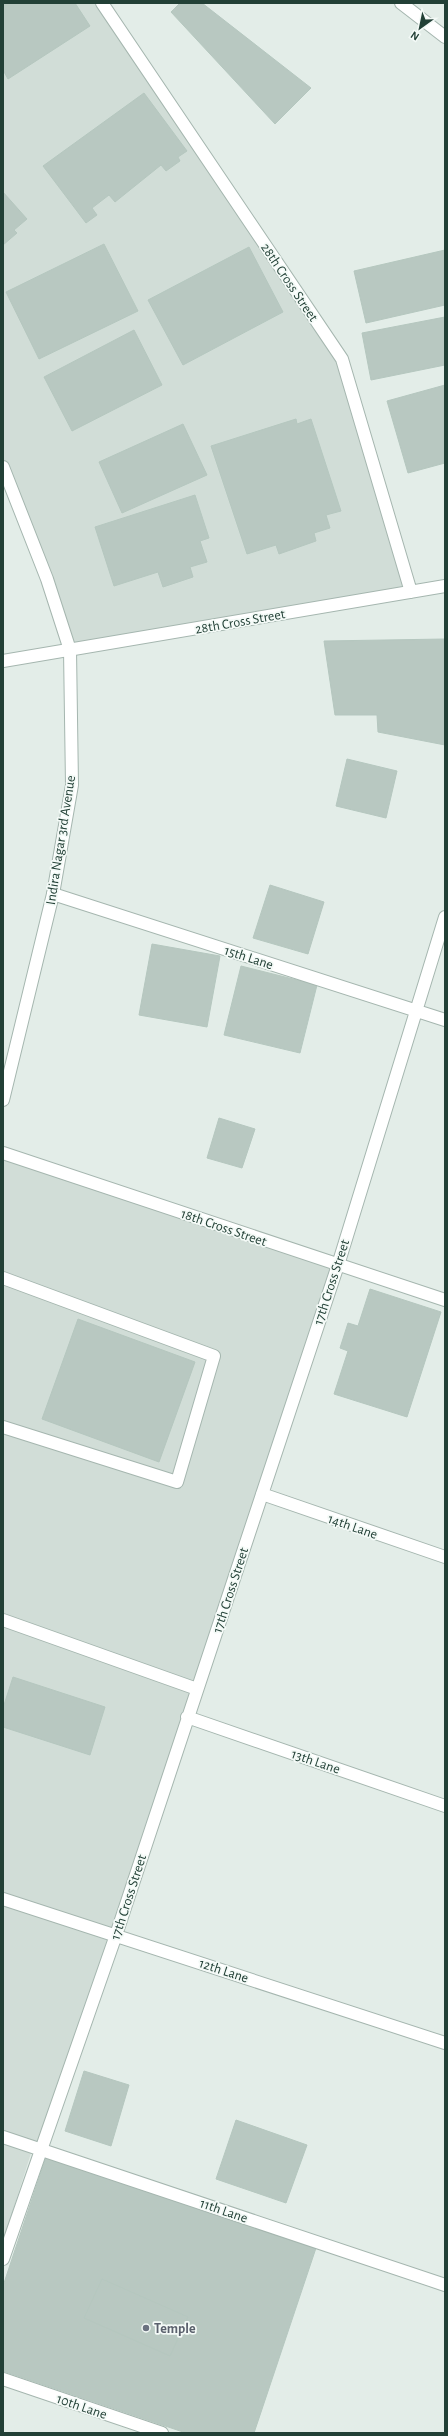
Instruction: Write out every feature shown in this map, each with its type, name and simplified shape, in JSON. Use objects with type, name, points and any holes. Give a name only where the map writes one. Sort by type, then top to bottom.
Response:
[{"type":"street","name":"28th Cross Street","points":[[102,3],[342,359],[411,592]]},
{"type":"street","points":[[402,3],[445,37]]},
{"type":"street","name":"Indira Nagar 3rd Avenue","points":[[3,467],[47,580],[70,650],[72,785],[53,894],[3,1100]]},
{"type":"street","name":"28th Cross Street","points":[[3,661],[445,586]]},
{"type":"street","name":"15th Lane","points":[[53,894],[445,1020]]},
{"type":"street","name":"17th Cross Street","points":[[3,2259],[40,2148],[116,1935],[338,1265],[445,917]]},
{"type":"street","name":"18th Cross Street","points":[[3,1153],[445,1300]]},
{"type":"street","points":[[3,1278],[214,1356],[177,1482],[3,1427]]},
{"type":"street","name":"14th Lane","points":[[262,1494],[445,1557]]},
{"type":"street","points":[[3,1620],[197,1689]]},
{"type":"street","name":"13th Lane","points":[[188,1717],[445,1806]]},
{"type":"street","name":"12th Lane","points":[[3,1899],[445,2043]]},
{"type":"street","name":"11th Lane","points":[[3,2137],[40,2148],[445,2285]]},
{"type":"street","name":"10th Lane","points":[[3,2379],[162,2433]]},
{"type":"shaded area","points":[[3,3],[102,3],[342,359],[411,592],[70,650],[3,467]]},
{"type":"shaded area","points":[[3,1153],[338,1265],[40,2148],[3,2137]]},
{"type":"shaded area","points":[[3,2141],[32,2150],[3,2242]]},
{"type":"building","points":[[3,3],[75,3],[90,26],[8,79],[3,70]]},
{"type":"building","points":[[180,3],[202,3],[311,88],[275,124],[171,12]]},
{"type":"building","points":[[144,93],[187,151],[178,157],[180,161],[166,171],[161,165],[115,202],[109,195],[92,208],[97,215],[86,223],[43,166]]},
{"type":"building","points":[[3,192],[27,219],[14,230],[17,233],[3,245]]},
{"type":"building","points":[[104,244],[138,311],[39,359],[6,292]]},
{"type":"building","points":[[249,247],[283,312],[183,365],[148,300]]},
{"type":"building","points":[[445,250],[445,305],[366,323],[354,271]]},
{"type":"building","points":[[445,317],[445,365],[371,380],[362,333]]},
{"type":"building","points":[[134,330],[162,385],[72,431],[44,377]]},
{"type":"building","points":[[445,385],[445,463],[408,473],[387,401]]},
{"type":"building","points":[[296,419],[297,424],[311,419],[341,511],[326,515],[330,528],[314,533],[316,541],[279,554],[276,545],[247,554],[211,446]]},
{"type":"building","points":[[183,424],[207,475],[122,513],[99,462]]},
{"type":"building","points":[[195,495],[209,538],[200,541],[207,562],[190,567],[193,577],[163,587],[158,572],[114,586],[95,527]]},
{"type":"building","points":[[445,639],[445,745],[378,732],[377,715],[335,715],[324,641]]},
{"type":"building","points":[[347,759],[397,771],[386,818],[336,806]]},
{"type":"building","points":[[270,885],[324,902],[308,954],[253,938]]},
{"type":"building","points":[[152,944],[220,956],[207,1027],[139,1015]]},
{"type":"building","points":[[241,966],[317,985],[300,1053],[224,1035]]},
{"type":"building","points":[[219,1118],[255,1129],[242,1168],[207,1158]]},
{"type":"building","points":[[370,1289],[441,1312],[407,1417],[334,1394],[348,1351],[340,1348],[348,1323],[358,1326]]},
{"type":"building","points":[[78,1319],[195,1362],[159,1462],[42,1419]]},
{"type":"building","points":[[13,1677],[105,1707],[90,1755],[3,1727],[3,1708]]},
{"type":"building","points":[[84,2071],[129,2085],[111,2146],[65,2131]]},
{"type":"building","points":[[236,2120],[307,2145],[286,2203],[216,2179]]},
{"type":"building","name":"Temple","points":[[46,2157],[316,2248],[254,2433],[186,2433],[3,2371],[3,2286]]},
{"type":"building","points":[[102,2279],[188,2317],[170,2356],[84,2318]]},
{"type":"place","name":"Temple","points":[[146,2328]]}]
